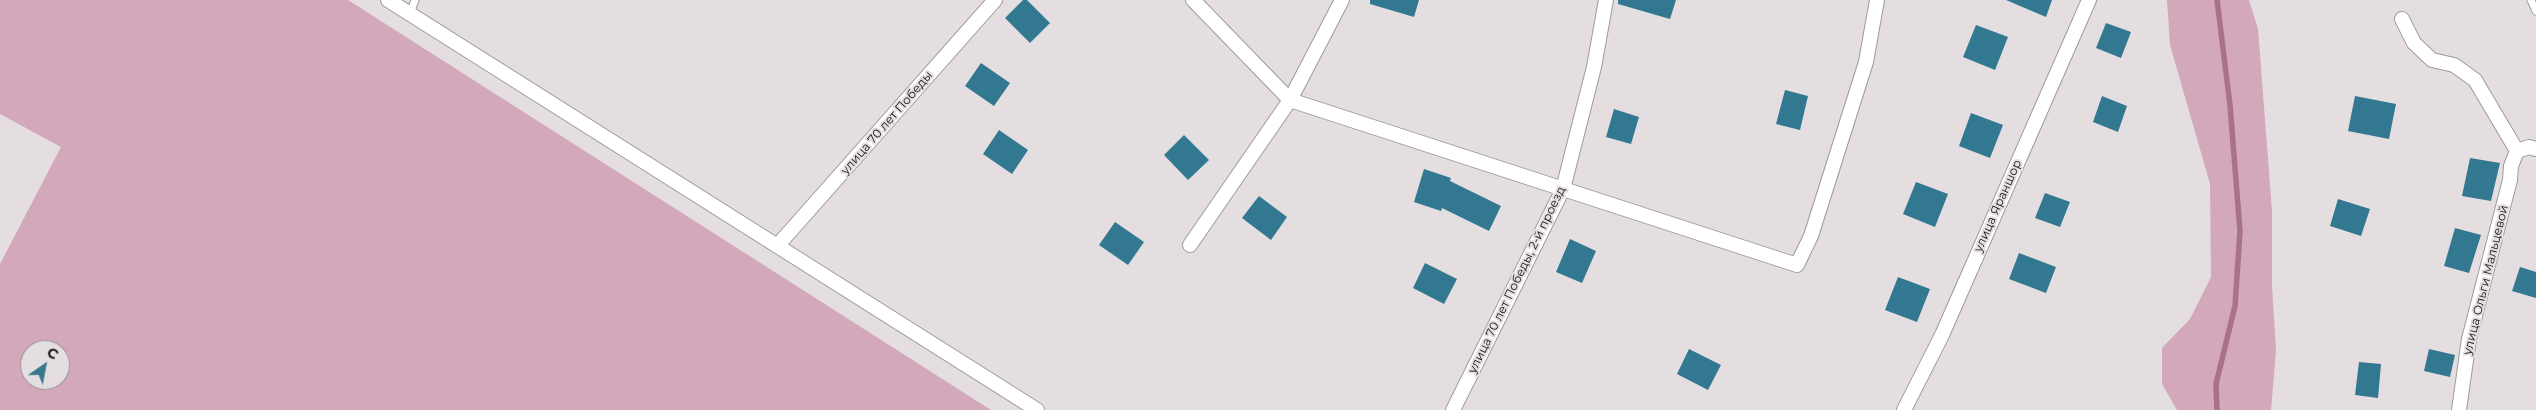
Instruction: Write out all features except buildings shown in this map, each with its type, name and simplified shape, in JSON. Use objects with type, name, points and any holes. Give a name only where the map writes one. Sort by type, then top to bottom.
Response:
[{"type":"street","points":[[388,0],[1037,410]]},
{"type":"street","name":"улица 70 лет Победы","points":[[778,245],[995,0]]},
{"type":"street","points":[[1193,0],[1290,100],[1797,265],[1811,236],[1866,62],[1877,0]]},
{"type":"street","points":[[1190,245],[1290,100],[1342,0]]},
{"type":"street","name":"улица 70 лет Победы, 2-й проезд","points":[[1453,410],[1563,189],[1594,67],[1606,0]]},
{"type":"street","name":"улица Яраншор","points":[[1904,410],[1942,335],[2089,0]]},
{"type":"street","points":[[2402,19],[2414,42],[2432,60],[2454,65],[2475,80],[2517,151],[2529,147],[2536,149]]},
{"type":"street","name":"улица Ольги Мальцевой","points":[[2459,410],[2469,339],[2510,180],[2511,166],[2517,151]]},
{"type":"lane","points":[[410,14],[415,0]]},
{"type":"lane","points":[[2532,0],[2536,10]]},
{"type":"shaded area","points":[[0,0],[348,0],[991,410],[0,410],[0,264],[61,147],[0,114]]},
{"type":"shaded area","points":[[2167,0],[2249,0],[2258,29],[2272,211],[2272,287],[2276,351],[2271,410],[2177,410],[2162,384],[2162,348],[2190,319],[2211,277],[2210,184],[2170,45]]},
{"type":"waterway","points":[[2217,0],[2230,105],[2240,231],[2235,306],[2216,384],[2217,410]]}]
